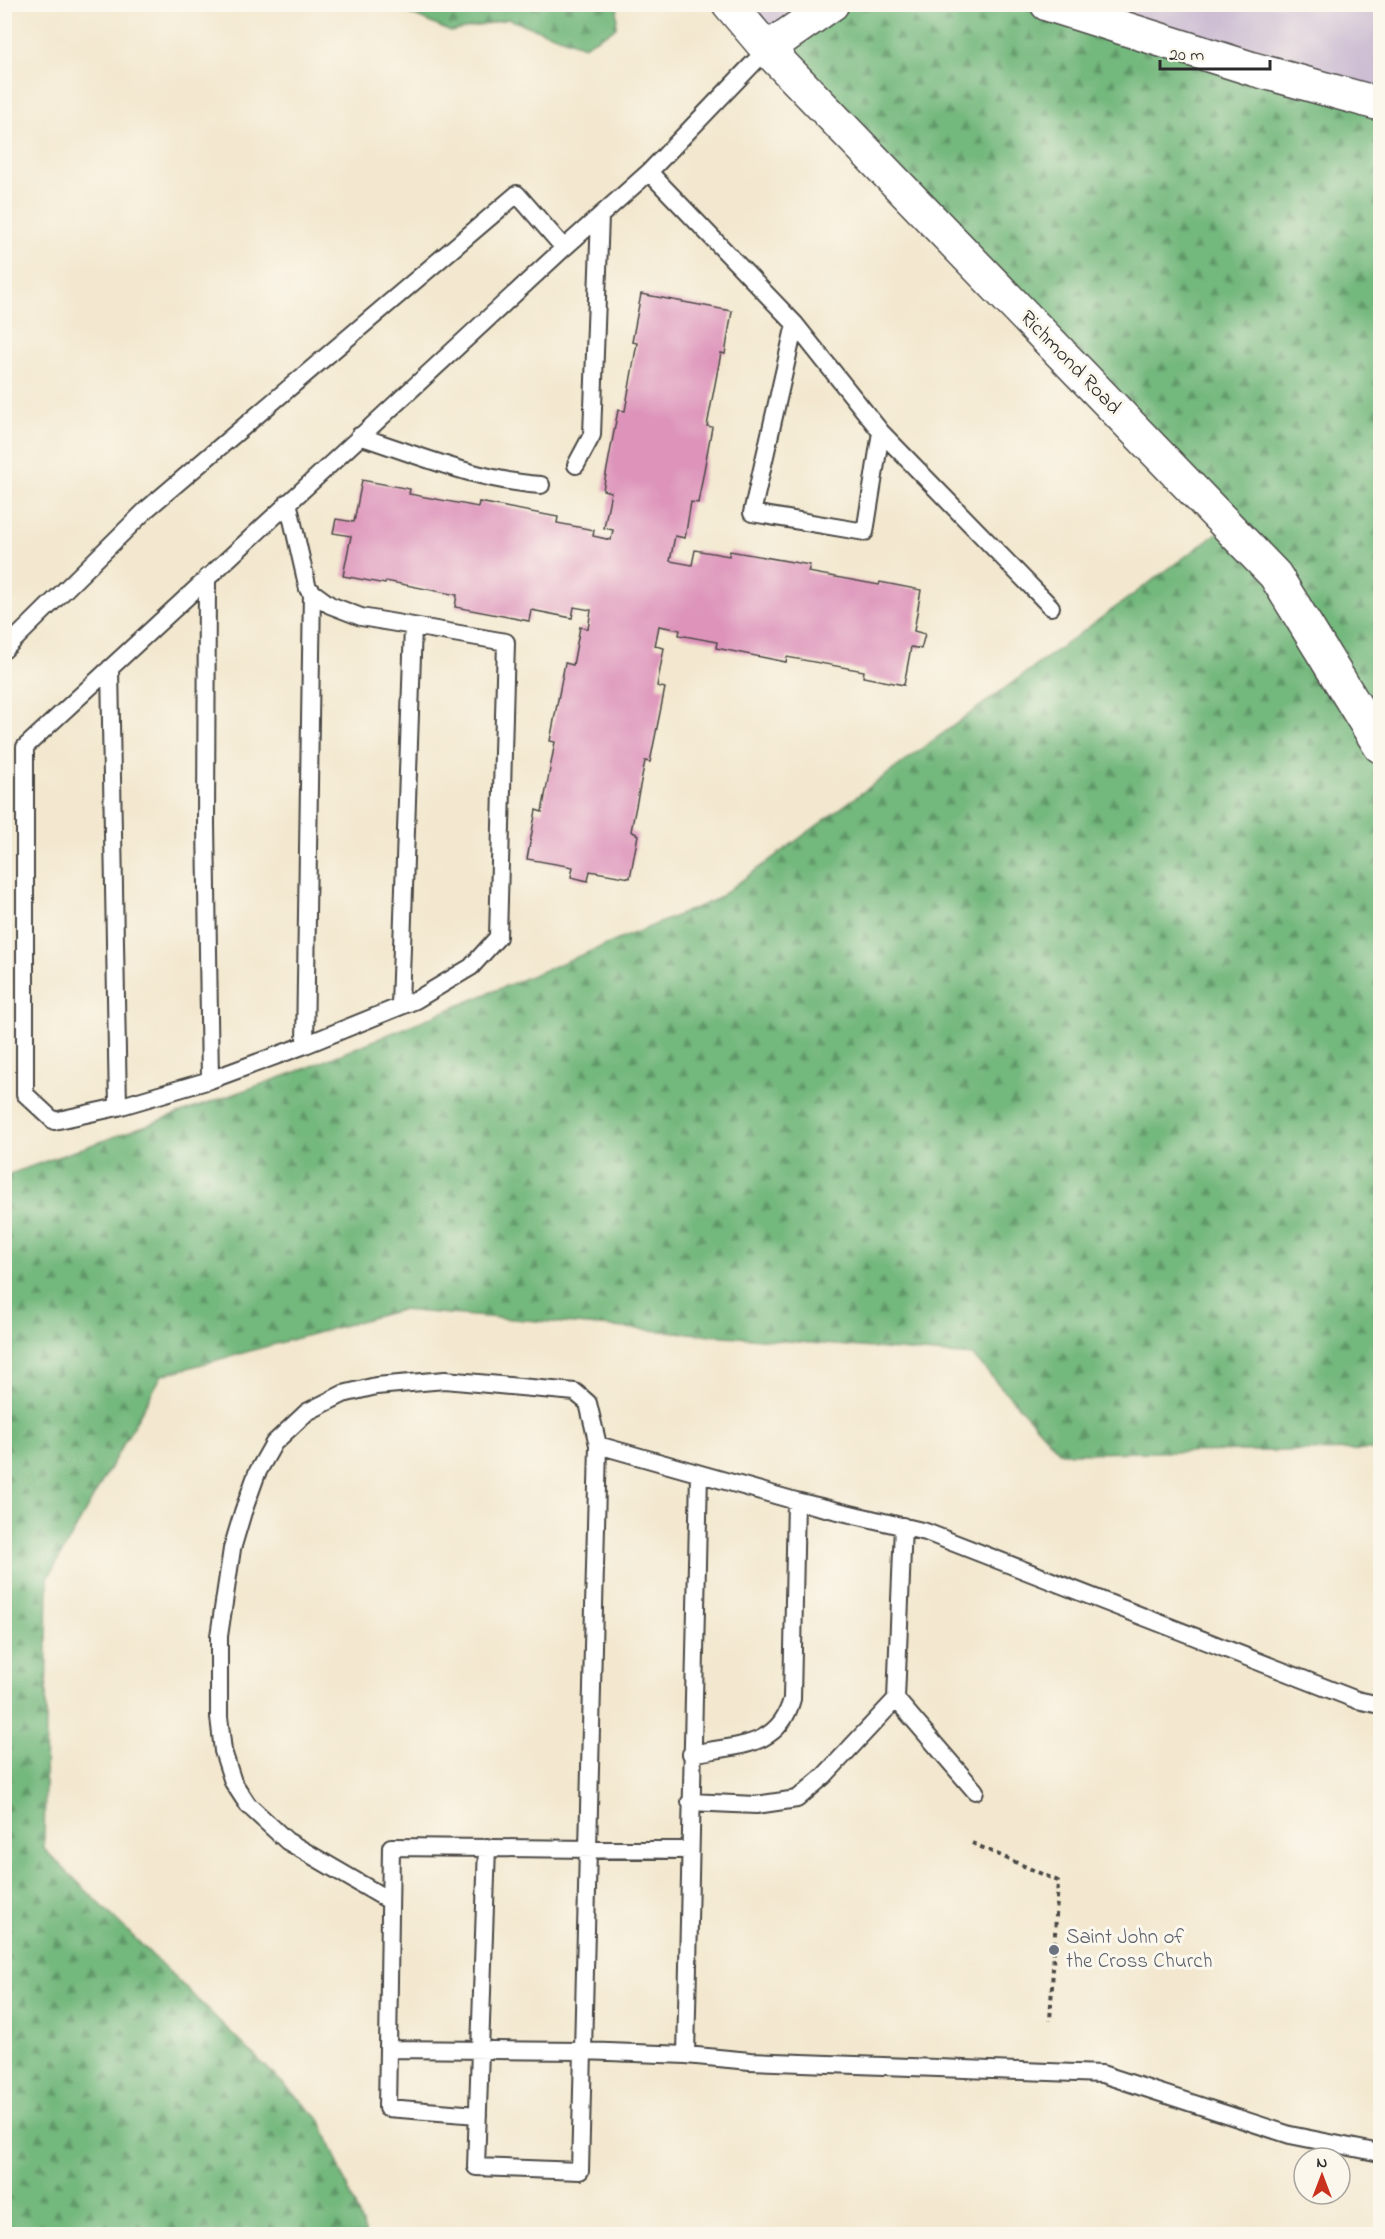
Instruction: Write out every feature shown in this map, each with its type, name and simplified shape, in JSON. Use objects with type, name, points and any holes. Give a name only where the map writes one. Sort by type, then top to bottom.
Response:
[{"type":"main road","name":"Richmond Road","points":[[729,4],[767,49],[1275,575],[1380,746]]},
{"type":"main road","points":[[767,49],[832,4]]},
{"type":"main road","points":[[1047,4],[1253,69],[1380,104]]},
{"type":"lane","points":[[288,502],[308,589],[330,605],[361,616],[506,642],[498,937],[471,967],[416,1000],[210,1080],[117,1107],[54,1121],[25,1094],[25,747],[207,577],[359,436],[649,172],[767,49]]},
{"type":"lane","points":[[649,172],[795,324],[881,432],[1051,607]]},
{"type":"lane","points":[[4,650],[147,510],[518,194],[564,248]]},
{"type":"lane","points":[[576,465],[592,435],[600,216]]},
{"type":"lane","points":[[795,324],[752,513],[865,532],[881,432]]},
{"type":"lane","points":[[359,436],[483,476],[522,484],[541,485]]},
{"type":"lane","points":[[207,577],[206,824],[210,1080]]},
{"type":"lane","points":[[305,1045],[312,591]]},
{"type":"lane","points":[[400,1005],[413,626]]},
{"type":"lane","points":[[110,668],[117,1107]]},
{"type":"lane","points":[[390,1901],[287,1841],[248,1805],[232,1782],[219,1717],[219,1636],[232,1549],[257,1473],[274,1443],[307,1412],[343,1394],[376,1386],[445,1380],[575,1392],[588,1403],[598,1445],[580,2171],[476,2167],[487,1847]]},
{"type":"lane","points":[[598,1445],[796,1501],[926,1532],[1357,1700],[1380,1705]]},
{"type":"lane","points":[[686,2055],[699,1474]]},
{"type":"lane","points":[[691,1754],[767,1738],[788,1715],[792,1700],[796,1501]]},
{"type":"lane","points":[[690,1802],[756,1805],[797,1798],[824,1776],[896,1700],[903,1526]]},
{"type":"lane","points":[[896,1700],[975,1791]]},
{"type":"lane","points":[[478,2115],[387,2108],[391,1847],[690,1850]]},
{"type":"lane","points":[[388,2049],[686,2055],[750,2061],[1102,2074],[1290,2135],[1380,2153]]},
{"type":"path","points":[[972,1843],[1058,1881],[1050,2021]]},
{"type":"shaded area","points":[[729,5],[832,5],[767,49]]},
{"type":"shaded area","points":[[1047,5],[1380,5],[1380,104]]},
{"type":"green space","points":[[397,5],[618,5],[616,28],[584,46],[508,19],[451,32],[401,10]]},
{"type":"green space","points":[[832,5],[1047,5],[1380,104],[1380,1450],[1061,1453],[973,1356],[400,1310],[162,1375],[48,1578],[44,1849],[321,2121],[366,2234],[5,2234],[4,1176],[307,1068],[715,900],[1227,526],[767,49]]},
{"type":"building","points":[[641,294],[732,311],[725,354],[721,353],[707,426],[712,427],[698,503],[691,502],[685,538],[675,536],[670,561],[692,565],[695,550],[729,556],[730,551],[810,565],[808,572],[921,590],[914,631],[925,634],[921,649],[911,647],[904,685],[863,677],[864,671],[787,657],[786,662],[716,648],[717,642],[679,635],[680,630],[659,626],[655,646],[664,648],[657,686],[665,688],[650,762],[645,761],[631,831],[638,835],[630,878],[590,871],[588,881],[571,877],[573,867],[527,859],[536,810],[542,812],[555,742],[550,741],[565,663],[573,665],[580,627],[588,629],[591,610],[574,607],[572,618],[531,610],[529,621],[455,607],[457,595],[386,581],[385,584],[343,576],[351,536],[333,533],[336,519],[354,522],[362,480],[410,489],[409,494],[478,507],[479,502],[558,517],[557,523],[594,530],[593,536],[611,540],[613,530],[604,528],[611,492],[603,490],[618,410],[625,411],[637,343],[632,342]]},
{"type":"place","name":"Saint John of the Cross Church","points":[[1054,1950]]}]
